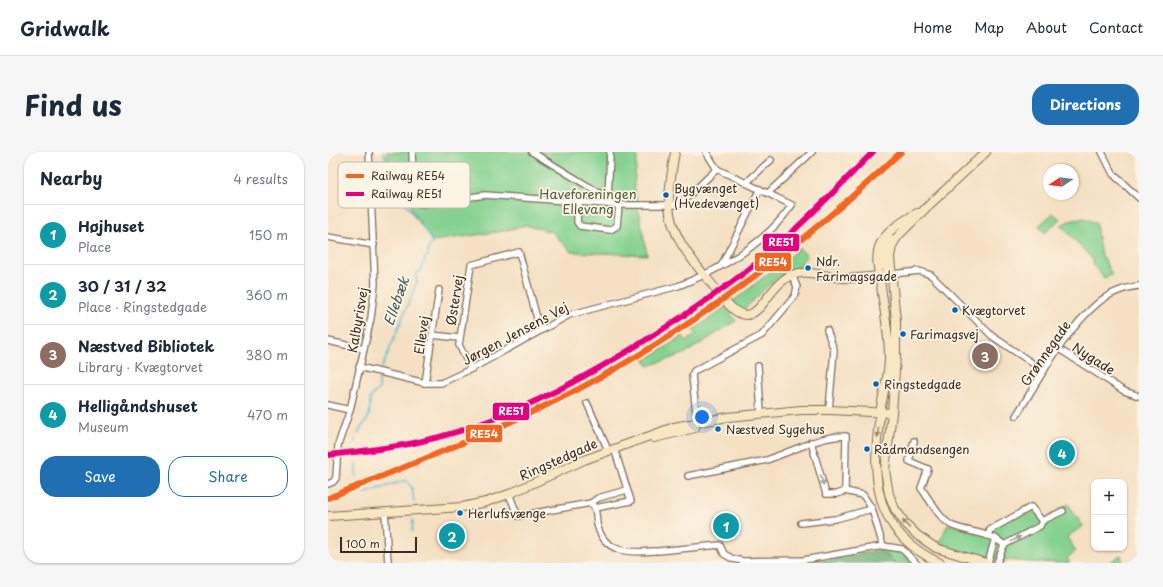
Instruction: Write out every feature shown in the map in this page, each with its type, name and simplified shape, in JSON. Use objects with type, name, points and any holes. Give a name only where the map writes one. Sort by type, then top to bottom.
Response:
[{"type":"main road","points":[[675,152],[669,206],[675,232],[682,246],[714,287]]},
{"type":"main road","points":[[986,152],[928,206],[898,236],[892,246],[890,257],[896,320],[892,413],[885,470],[889,494],[895,509],[905,523],[917,535],[936,548],[987,563]]},
{"type":"main road","points":[[928,206],[890,231],[879,246],[879,276],[890,357],[888,376],[880,413],[875,466],[881,501],[888,518],[900,534],[924,555],[940,563]]},
{"type":"main road","points":[[892,274],[884,264],[885,250],[890,239],[904,221]]},
{"type":"main road","points":[[728,304],[736,313],[742,316],[748,316],[754,313],[778,285],[792,275],[803,273],[858,278],[892,274]]},
{"type":"main road","points":[[879,276],[885,279],[888,286],[895,339]]},
{"type":"main road","name":"Ringstedgade","points":[[328,516],[462,507],[486,502],[509,494],[611,449],[668,429],[697,423],[761,413],[829,410],[892,413]]},
{"type":"main road","points":[[633,441],[670,435],[744,416]]},
{"type":"street","name":"Kalbyrisvej","points":[[370,152],[370,162]]},
{"type":"street","points":[[412,152],[412,162]]},
{"type":"street","points":[[532,152],[619,206]]},
{"type":"street","points":[[608,199],[610,152]]},
{"type":"street","points":[[706,152],[717,169],[768,193],[812,152]]},
{"type":"street","points":[[1102,152],[1113,174],[1139,198]]},
{"type":"street","points":[[746,183],[771,160]]},
{"type":"street","points":[[470,197],[485,195],[619,206],[669,206],[682,203],[717,169]]},
{"type":"street","points":[[722,264],[760,189]]},
{"type":"street","name":"Jørgen Jensens Vej","points":[[359,367],[425,383],[441,383],[471,369],[558,320],[581,310],[678,286],[704,275],[760,240],[782,220],[792,205],[768,193]]},
{"type":"street","points":[[578,202],[577,225],[610,230],[616,226],[619,206]]},
{"type":"street","name":"Kalbyrisvej","points":[[328,484],[336,478],[338,445],[350,410],[370,318],[374,284],[372,208]]},
{"type":"street","points":[[328,237],[374,245]]},
{"type":"street","name":"Østervej","points":[[471,369],[460,350],[459,338],[471,265],[519,252],[541,329]]},
{"type":"street","points":[[892,274],[919,270],[931,276],[992,336],[1044,371]]},
{"type":"street","points":[[697,423],[692,376],[694,371],[762,335],[795,296],[797,287],[792,275]]},
{"type":"street","name":"Grønnegade","points":[[1016,416],[1044,371],[1075,327],[1099,302],[1122,290],[1139,286]]},
{"type":"street","name":"Ellevej","points":[[425,383],[439,290]]},
{"type":"street","points":[[827,330],[834,350],[829,410]]},
{"type":"street","points":[[432,334],[459,338]]},
{"type":"street","points":[[328,341],[364,349]]},
{"type":"street","name":"Nygade","points":[[1060,349],[1124,391],[1139,396]]},
{"type":"street","points":[[758,366],[761,413]]},
{"type":"street","points":[[509,494],[518,516],[631,501],[619,465],[588,403]]},
{"type":"street","points":[[328,405],[350,410]]},
{"type":"street","points":[[688,476],[767,460],[828,436],[846,436],[845,491]]},
{"type":"street","points":[[914,441],[909,461],[928,469],[921,488],[945,521],[953,526],[995,538],[1004,546]]},
{"type":"street","points":[[811,442],[826,494],[837,494],[845,491],[863,495],[872,509],[882,546]]},
{"type":"street","points":[[627,490],[598,498],[593,506],[599,530],[612,546],[628,553],[720,545],[726,556],[745,562],[804,560],[882,546],[902,549],[916,563]]},
{"type":"street","points":[[988,536],[990,530],[1031,507],[1042,521]]},
{"type":"street","points":[[801,523],[835,519],[872,509]]},
{"type":"street","points":[[997,563],[1004,546],[1040,526],[1042,521],[1063,511]]},
{"type":"street","points":[[385,512],[388,563]]},
{"type":"street","points":[[987,563],[995,538]]},
{"type":"green space","name":"Haveforeningen Ellevang","points":[[386,152],[638,152],[634,185],[647,255],[571,252],[552,232],[525,225],[504,231],[433,241],[412,214],[411,208],[470,208],[470,162],[388,162]]},
{"type":"green space","points":[[1053,213],[1060,219],[1045,233],[1039,226]]},
{"type":"green space","points":[[1084,218],[1096,223],[1100,251],[1112,275],[1104,278],[1094,266],[1092,259],[1061,225],[1069,221]]},
{"type":"green space","points":[[800,248],[807,256],[801,262],[806,266],[787,271],[771,283],[742,311],[731,303]]},
{"type":"green space","points":[[726,306],[736,321],[684,354],[648,366],[645,360],[683,336],[686,341],[696,335],[693,330]]},
{"type":"green space","points":[[1068,504],[1083,526],[1067,537],[1076,551],[1067,558],[1070,563],[987,558],[938,546],[948,524],[980,533],[1030,505],[1042,521]]},
{"type":"green space","points":[[896,549],[906,555],[913,563],[896,563],[879,550]]},
{"type":"green space","points":[[879,550],[896,563],[810,563]]},
{"type":"green space","points":[[1121,555],[1123,563],[1109,563]]},
{"type":"waterway","name":"Ellebæk","points":[[383,152],[387,162]]},
{"type":"waterway","name":"Ellebæk","points":[[409,208],[416,217]]},
{"type":"waterway","name":"Ellebæk","points":[[382,368],[417,282],[415,274],[421,271],[425,258],[428,256],[428,249],[432,242],[420,222]]},
{"type":"waterway","name":"Ellebæk","points":[[358,434],[368,418],[372,395],[379,389],[379,378]]},
{"type":"waterway","name":"Ellebæk","points":[[356,463],[356,477]]},
{"type":"waterway","name":"Ellebæk","points":[[363,494],[406,480],[412,488],[414,502]]},
{"type":"waterway","name":"Ellebæk","points":[[412,531],[413,520]]},
{"type":"tunnel","points":[[714,287],[728,304]]},
{"type":"rail line","name":"RE51","points":[[328,455],[414,443],[444,436],[474,426],[532,403],[614,359],[675,322],[739,277],[770,252],[796,228],[873,152]]},
{"type":"rail line","name":"RE54","points":[[328,498],[450,448],[541,408],[571,393],[660,342],[703,314],[785,253],[863,187],[901,152]]},
{"type":"place","name":"Bygvænget (Hvedevænget)","points":[[666,195]]},
{"type":"place","name":"Ndr. Farimagsgade","points":[[808,268]]},
{"type":"place","name":"Kvægtorvet","points":[[955,310]]},
{"type":"place","name":"Farimagsvej","points":[[903,334]]},
{"type":"place","name":"Næstved Bibliotek","points":[[985,356]]},
{"type":"place","name":"Ringstedgade","points":[[876,384]]},
{"type":"place","name":"Næstved Sygehus","points":[[718,429]]},
{"type":"place","name":"Rådmandsengen","points":[[867,449]]},
{"type":"place","name":"Helligåndshuset","points":[[1062,453]]},
{"type":"place","name":"Herlufsvænge","points":[[460,513]]},
{"type":"place","name":"Højhuset","points":[[726,526]]},
{"type":"place","name":"30 / 31 / 32","points":[[452,536]]}]
